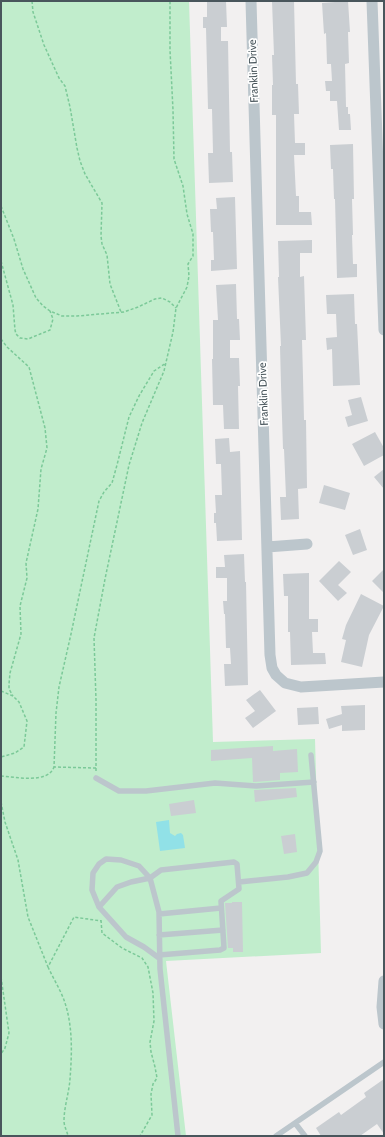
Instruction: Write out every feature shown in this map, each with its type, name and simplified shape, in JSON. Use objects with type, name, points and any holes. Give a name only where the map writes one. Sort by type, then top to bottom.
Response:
[{"type":"street","name":"Franklin Drive","points":[[251,1],[270,655],[272,668],[276,675],[285,683],[301,687],[384,682]]},
{"type":"street","points":[[372,1],[384,330]]},
{"type":"street","points":[[267,546],[307,544]]},
{"type":"street","points":[[384,981],[382,1007],[384,1024]]},
{"type":"lane","points":[[239,882],[288,877],[307,873],[316,862],[320,851],[311,755]]},
{"type":"lane","points":[[96,778],[119,791],[146,791],[215,783],[256,786],[314,782]]},
{"type":"lane","points":[[99,907],[117,887],[130,882],[150,878],[161,870],[234,862],[237,864],[239,889],[221,901],[224,948],[220,950],[159,956],[126,937],[99,907],[92,890],[93,873],[99,864],[106,859],[121,860],[139,866],[150,878],[159,914],[159,956],[178,1136]]},
{"type":"lane","points":[[159,914],[221,908]]},
{"type":"lane","points":[[159,935],[223,930]]},
{"type":"lane","points":[[276,1136],[384,1062]]},
{"type":"lane","points":[[295,1123],[305,1136]]},
{"type":"path","points":[[32,1],[44,45],[59,78],[65,86],[70,107],[76,148],[80,161],[85,174],[102,203],[102,244],[107,255],[110,284],[121,312]]},
{"type":"path","points":[[96,778],[94,638],[105,579],[130,465],[142,423],[166,363],[176,319],[176,308],[187,287],[189,276],[188,264],[193,256],[194,246],[183,186],[174,159],[170,50],[170,1]]},
{"type":"path","points":[[1,206],[14,239],[23,269],[36,298],[43,306],[62,316],[77,316],[121,312],[138,307],[155,299],[162,298],[170,302],[176,308]]},
{"type":"path","points":[[1,261],[13,305],[15,330],[16,334],[20,338],[28,339],[50,330],[53,319],[50,310]]},
{"type":"path","points":[[1,339],[7,347],[29,367],[45,428],[47,448],[40,469],[38,509],[26,563],[26,586],[20,606],[21,634],[10,673],[9,684],[9,688],[27,720],[24,747],[15,753],[1,757]]},
{"type":"path","points":[[1,776],[38,778],[48,774],[54,769],[56,713],[59,687],[99,502],[104,492],[112,483],[118,465],[129,417],[139,396],[154,371],[166,363]]},
{"type":"path","points":[[1,691],[13,696]]},
{"type":"path","points":[[54,767],[96,768]]},
{"type":"path","points":[[1,802],[18,860],[28,917],[48,966],[64,999],[69,1017],[71,1065],[70,1084],[65,1104],[64,1122],[68,1136]]},
{"type":"path","points":[[99,907],[102,933],[122,948],[142,958],[148,967],[153,993],[154,1021],[150,1042],[157,1078],[153,1084],[151,1094],[152,1115],[140,1136]]},
{"type":"path","points":[[48,966],[74,917],[101,921]]},
{"type":"path","points":[[1,977],[9,1033],[5,1048],[1,1054]]},
{"type":"green space","points":[[1,1],[189,1],[213,742],[315,739],[321,953],[166,961],[186,1136],[1,1136]]},
{"type":"water","points":[[169,820],[170,833],[175,836],[181,833],[183,835],[185,848],[160,851],[156,822]]},
{"type":"building","points":[[207,1],[226,1],[227,27],[221,27],[221,41],[228,41],[230,152],[232,152],[233,182],[209,183],[208,153],[213,153],[212,109],[208,109],[206,28],[203,28],[203,17],[207,17]]},
{"type":"building","points":[[272,1],[294,1],[296,84],[298,84],[299,114],[294,114],[295,143],[305,143],[305,155],[294,155],[296,196],[299,196],[299,212],[311,212],[312,225],[276,225],[276,115],[272,115],[272,55],[274,55]]},
{"type":"building","points":[[348,1],[350,32],[348,32],[349,63],[345,64],[346,107],[348,107],[348,114],[350,114],[351,130],[339,130],[337,101],[330,101],[330,91],[326,91],[325,81],[332,81],[331,64],[327,64],[326,33],[324,34],[322,3]]},
{"type":"building","points":[[353,144],[354,199],[352,199],[352,235],[353,264],[357,264],[357,277],[337,278],[335,199],[333,169],[331,169],[330,145]]},
{"type":"building","points":[[235,197],[237,269],[211,271],[211,260],[214,260],[210,209],[217,209],[216,198]]},
{"type":"building","points":[[312,240],[312,253],[300,253],[300,277],[304,276],[306,340],[302,340],[304,420],[306,420],[307,488],[298,489],[299,519],[281,520],[280,497],[286,497],[281,385],[278,241]]},
{"type":"building","points":[[236,284],[237,319],[239,319],[240,340],[230,340],[230,358],[239,358],[239,429],[224,429],[223,405],[213,405],[213,320],[218,320],[216,285]]},
{"type":"building","points":[[354,294],[360,385],[333,386],[332,349],[327,350],[326,338],[337,337],[336,314],[327,314],[326,295]]},
{"type":"building","points":[[361,397],[368,421],[348,427],[345,417],[352,415],[348,400]]},
{"type":"building","points":[[375,432],[384,448],[384,455],[364,466],[352,444]]},
{"type":"building","points":[[229,438],[230,452],[240,451],[242,540],[217,541],[216,523],[214,523],[214,513],[216,513],[215,495],[222,495],[221,464],[216,464],[215,439]]},
{"type":"building","points":[[384,469],[384,489],[374,477]]},
{"type":"building","points":[[324,485],[350,493],[345,510],[319,503]]},
{"type":"building","points":[[360,529],[367,550],[353,555],[345,535]]},
{"type":"building","points":[[244,554],[248,685],[225,686],[224,664],[231,664],[230,648],[226,648],[223,601],[227,601],[227,578],[216,578],[216,567],[225,567],[224,555]]},
{"type":"building","points":[[339,561],[351,572],[338,585],[347,593],[338,601],[319,581]]},
{"type":"building","points":[[384,569],[384,593],[372,581]]},
{"type":"building","points":[[309,573],[309,619],[318,619],[318,632],[312,632],[313,653],[325,653],[326,664],[291,665],[290,632],[288,632],[288,596],[284,596],[283,574]]},
{"type":"building","points":[[361,594],[384,606],[369,635],[362,667],[341,662],[346,640],[342,639],[346,625]]},
{"type":"building","points":[[260,690],[276,711],[253,728],[245,718],[255,711],[246,700]]},
{"type":"building","points":[[365,705],[365,730],[342,731],[342,725],[329,729],[326,719],[342,714],[341,706]]},
{"type":"building","points":[[318,707],[319,724],[298,725],[297,708]]},
{"type":"building","points":[[273,746],[273,751],[297,749],[298,772],[280,773],[280,780],[253,782],[252,758],[211,761],[211,750]]},
{"type":"building","points":[[296,788],[297,797],[255,802],[254,790]]},
{"type":"building","points":[[194,800],[196,813],[171,816],[169,804]]},
{"type":"building","points":[[295,834],[297,852],[284,854],[281,836]]},
{"type":"building","points":[[242,902],[243,952],[233,952],[233,948],[228,948],[225,903]]},
{"type":"building","points":[[384,1079],[384,1134],[377,1124],[360,1136],[321,1136],[316,1128],[339,1112],[341,1115],[366,1097],[364,1093]]}]
